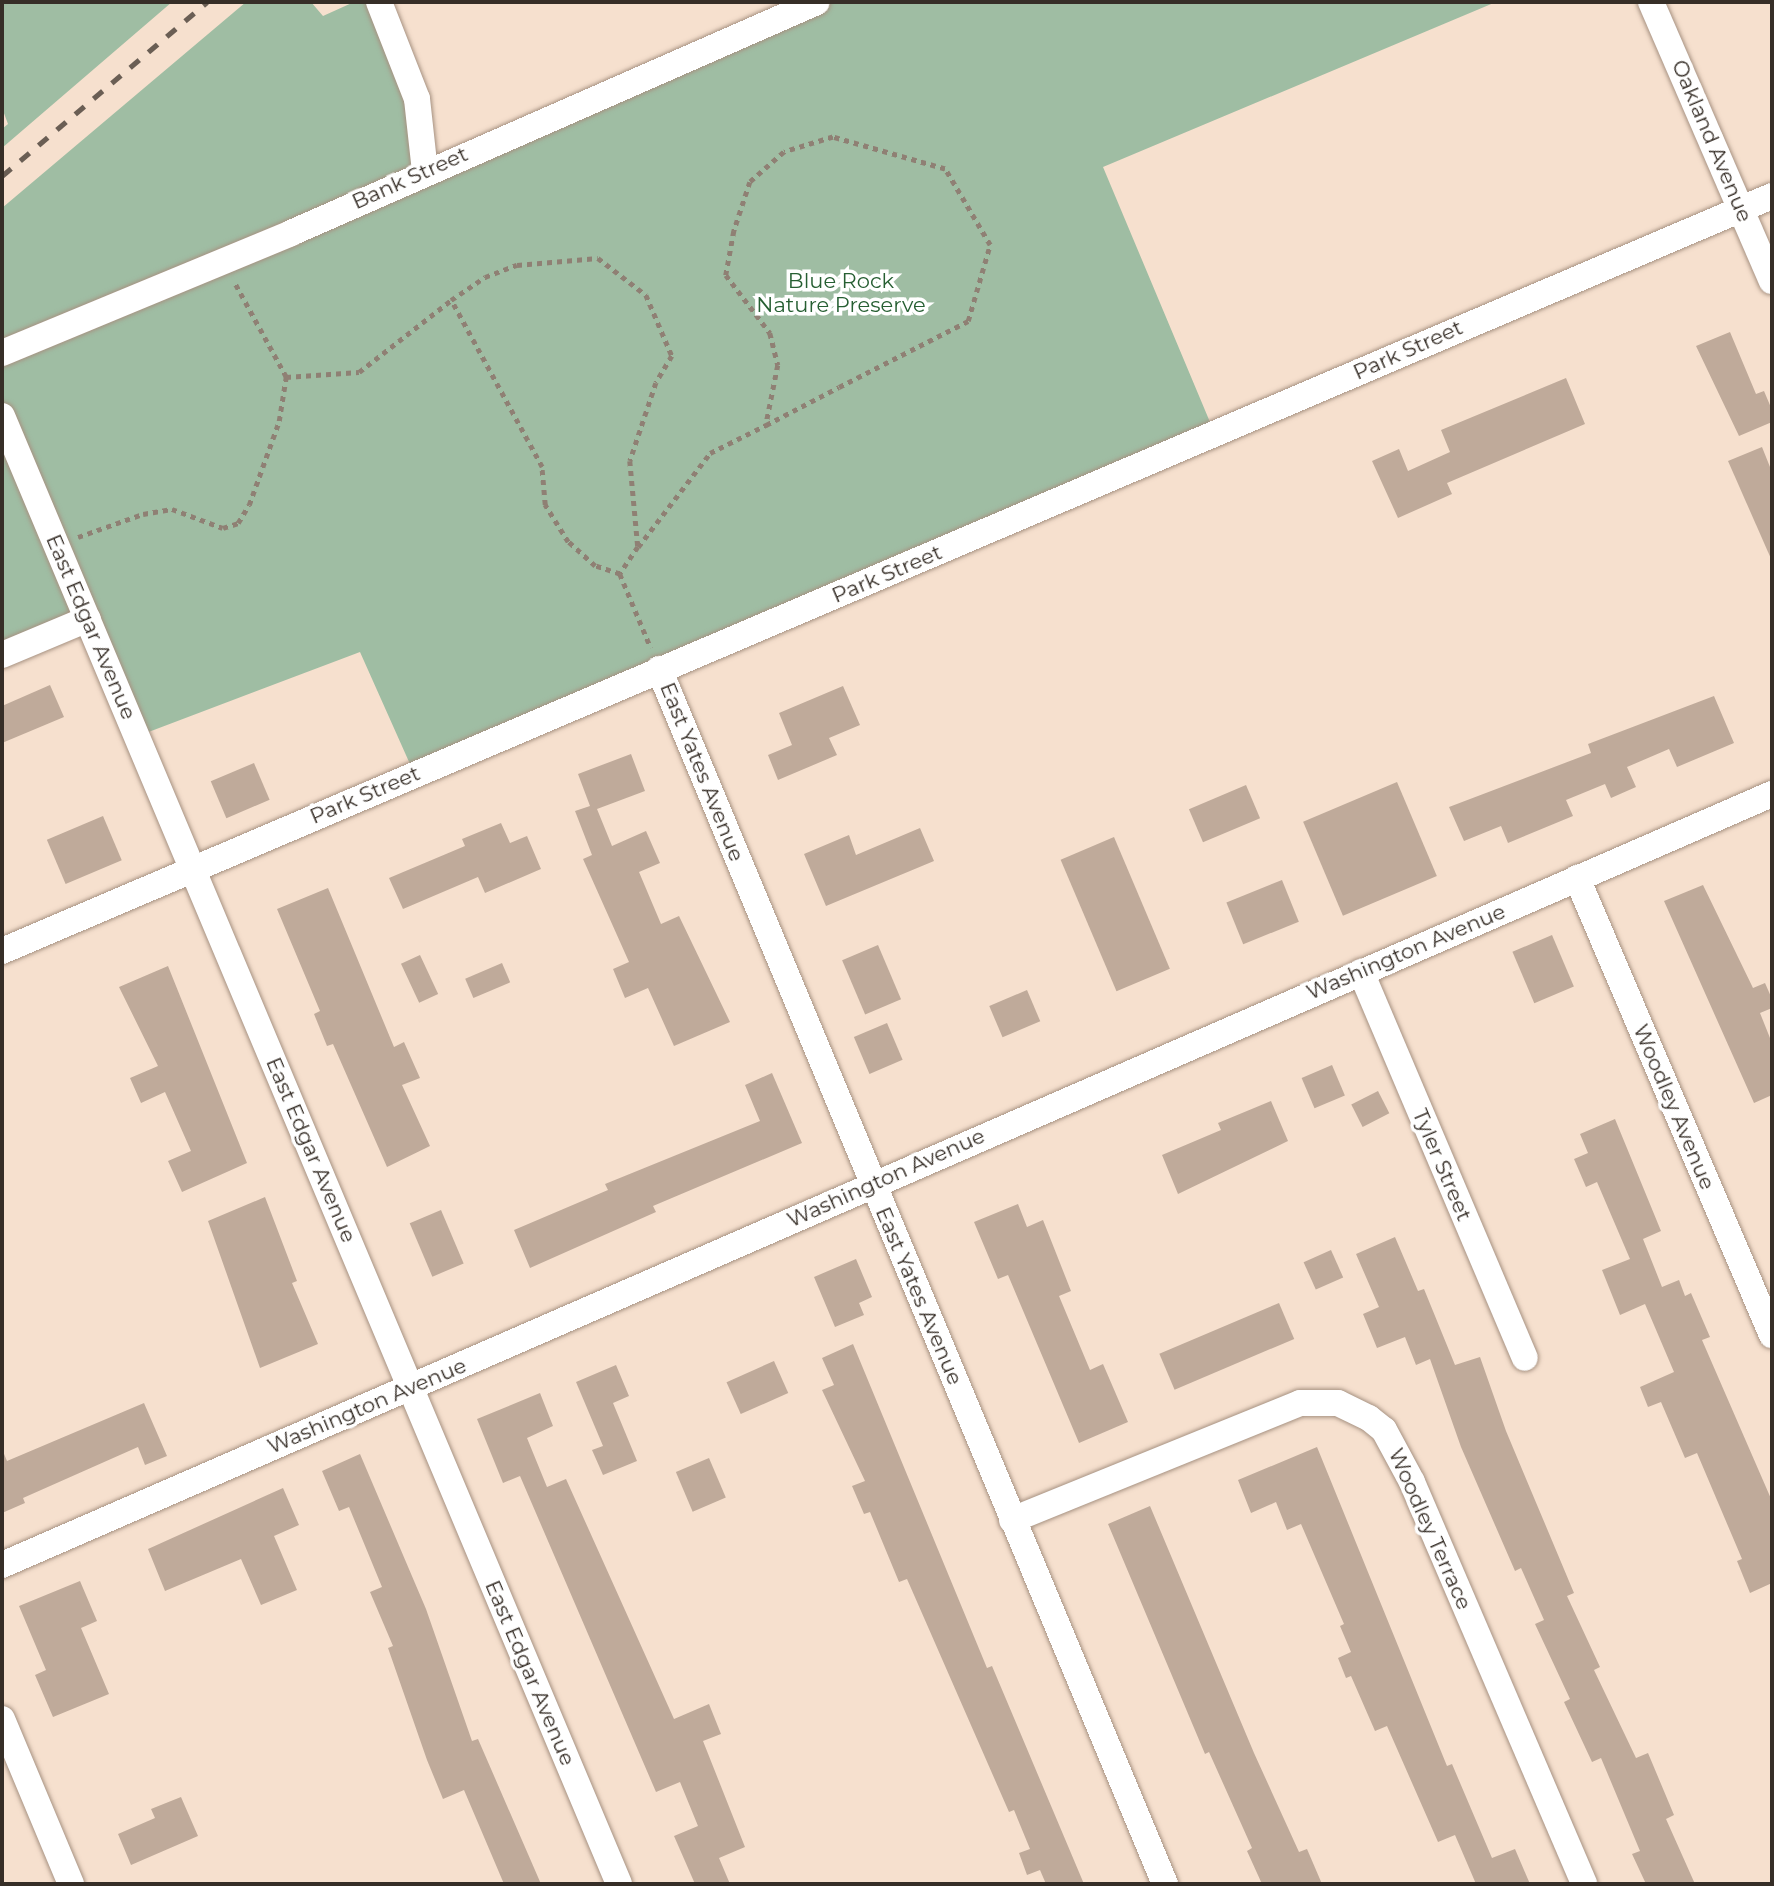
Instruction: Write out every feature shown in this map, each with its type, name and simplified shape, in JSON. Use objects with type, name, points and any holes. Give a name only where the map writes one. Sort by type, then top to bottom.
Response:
[{"type":"street","points":[[379,2],[417,99],[425,171]]},
{"type":"street","name":"Bank Street","points":[[2,353],[817,2]]},
{"type":"street","name":"Oakland Avenue","points":[[1651,2],[1772,281]]},
{"type":"street","name":"Park Street","points":[[2,951],[1772,196]]},
{"type":"street","name":"East Edgar Avenue","points":[[2,416],[195,868],[619,1884]]},
{"type":"street","points":[[2,655],[88,619]]},
{"type":"street","name":"East Yates Avenue","points":[[659,669],[1165,1884]]},
{"type":"street","name":"Washington Avenue","points":[[2,1565],[872,1183],[1772,794]]},
{"type":"street","name":"Woodley Avenue","points":[[1577,878],[1772,1335]]},
{"type":"street","name":"Tyler Street","points":[[1361,972],[1525,1359]]},
{"type":"street","name":"Woodley Terrace","points":[[1012,1520],[1300,1403],[1338,1403],[1369,1418],[1384,1430],[1412,1482],[1584,1884]]},
{"type":"street","points":[[2,1719],[71,1884]]},
{"type":"path","points":[[620,574],[710,453],[766,425],[968,321],[990,245],[945,169],[833,137],[784,152],[750,182],[734,231],[726,275],[770,333],[778,365],[766,425]]},
{"type":"path","points":[[286,377],[359,372],[451,300],[485,277],[517,265],[598,258],[646,295],[672,356],[656,383],[630,461],[638,547]]},
{"type":"path","points":[[56,545],[143,514],[172,509],[223,528],[238,523],[263,470],[279,421],[286,377],[222,259]]},
{"type":"path","points":[[451,300],[542,467],[545,505],[568,542],[595,566],[620,574],[659,669]]},
{"type":"green space","points":[[2,2],[172,2],[2,148],[2,129],[8,124],[2,108]]},
{"type":"green space","name":"Blue Rock Nature Preserve","points":[[246,2],[311,2],[323,16],[354,2],[379,2],[425,170],[816,2],[1496,2],[1103,167],[1215,434],[414,773],[360,652],[138,736],[88,620],[2,655],[2,208]]},
{"type":"building","points":[[1730,332],[1756,394],[1764,391],[1772,410],[1772,422],[1739,436],[1696,346]]},
{"type":"building","points":[[1566,378],[1585,424],[1447,483],[1452,494],[1398,518],[1372,461],[1399,449],[1408,471],[1450,452],[1441,430]]},
{"type":"building","points":[[1762,447],[1772,472],[1772,561],[1728,461]]},
{"type":"building","points":[[50,685],[64,717],[2,743],[2,706]]},
{"type":"building","points":[[843,686],[860,725],[829,738],[837,755],[778,780],[768,755],[792,745],[779,713]]},
{"type":"building","points":[[1714,696],[1734,743],[1677,767],[1669,749],[1627,767],[1636,787],[1611,798],[1605,784],[1566,800],[1573,816],[1508,843],[1501,826],[1464,841],[1449,807],[1591,753],[1588,744]]},
{"type":"building","points":[[631,754],[645,791],[597,809],[612,846],[646,831],[660,863],[639,872],[661,924],[679,916],[730,1022],[674,1046],[648,988],[625,998],[613,969],[629,962],[583,859],[592,855],[575,811],[590,806],[578,774]]},
{"type":"building","points":[[254,763],[270,800],[226,818],[211,781]]},
{"type":"building","points":[[1397,782],[1437,876],[1343,916],[1303,822]]},
{"type":"building","points":[[1246,785],[1260,818],[1203,842],[1189,809]]},
{"type":"building","points":[[103,816],[122,860],[66,884],[47,840]]},
{"type":"building","points":[[501,823],[510,843],[527,836],[541,869],[485,893],[478,877],[403,909],[389,878],[465,846],[462,839]]},
{"type":"building","points":[[920,828],[934,861],[826,906],[804,854],[849,835],[856,855]]},
{"type":"building","points":[[1114,837],[1170,969],[1116,991],[1061,860]]},
{"type":"building","points":[[1282,880],[1299,922],[1243,944],[1226,902]]},
{"type":"building","points":[[1703,885],[1753,988],[1765,983],[1772,999],[1772,1008],[1760,1013],[1772,1043],[1772,1095],[1754,1103],[1664,901]]},
{"type":"building","points":[[328,888],[394,1047],[404,1042],[420,1078],[402,1085],[430,1146],[387,1167],[333,1044],[327,1046],[314,1014],[320,1011],[277,909]]},
{"type":"building","points":[[1552,935],[1574,987],[1534,1003],[1512,952]]},
{"type":"building","points":[[878,945],[901,999],[865,1015],[842,960]]},
{"type":"building","points":[[420,955],[438,994],[419,1003],[401,964]]},
{"type":"building","points":[[502,963],[510,982],[473,998],[465,979]]},
{"type":"building","points":[[168,966],[247,1163],[182,1192],[168,1161],[191,1151],[165,1092],[141,1103],[130,1078],[158,1066],[119,987]]},
{"type":"building","points":[[1027,990],[1040,1021],[1003,1037],[989,1006]]},
{"type":"building","points":[[887,1023],[903,1060],[869,1074],[854,1037]]},
{"type":"building","points":[[1332,1065],[1345,1095],[1315,1108],[1302,1078]]},
{"type":"building","points":[[772,1073],[802,1143],[653,1206],[656,1212],[530,1268],[514,1230],[608,1190],[605,1184],[760,1121],[745,1085]]},
{"type":"building","points":[[1378,1091],[1389,1113],[1363,1127],[1351,1105]]},
{"type":"building","points":[[1271,1101],[1288,1141],[1178,1194],[1162,1155],[1221,1130],[1218,1123]]},
{"type":"building","points":[[1615,1119],[1661,1231],[1643,1239],[1662,1287],[1679,1280],[1685,1296],[1691,1293],[1710,1337],[1702,1340],[1772,1501],[1772,1583],[1750,1593],[1737,1561],[1742,1559],[1697,1453],[1685,1458],[1661,1402],[1648,1407],[1640,1387],[1674,1372],[1645,1304],[1620,1315],[1602,1270],[1630,1259],[1597,1182],[1586,1187],[1574,1159],[1588,1153],[1580,1134]]},
{"type":"building","points":[[265,1197],[297,1281],[292,1283],[318,1344],[260,1368],[208,1221]]},
{"type":"building","points":[[1018,1204],[1027,1227],[1043,1220],[1071,1291],[1059,1296],[1090,1370],[1103,1364],[1128,1422],[1079,1443],[1008,1275],[998,1279],[974,1222]]},
{"type":"building","points":[[441,1210],[464,1263],[432,1277],[410,1223]]},
{"type":"building","points":[[1395,1237],[1418,1291],[1424,1289],[1455,1365],[1480,1357],[1506,1431],[1574,1593],[1567,1596],[1600,1667],[1594,1670],[1636,1758],[1648,1753],[1674,1815],[1666,1819],[1695,1884],[1646,1884],[1632,1854],[1640,1851],[1601,1758],[1592,1762],[1564,1702],[1570,1699],[1535,1624],[1544,1620],[1521,1568],[1515,1571],[1461,1447],[1430,1359],[1416,1365],[1405,1337],[1377,1348],[1363,1314],[1379,1307],[1356,1254]]},
{"type":"building","points":[[1331,1250],[1343,1277],[1316,1290],[1304,1262]]},
{"type":"building","points":[[856,1259],[872,1297],[859,1303],[864,1315],[835,1327],[814,1277]]},
{"type":"building","points":[[1279,1303],[1294,1339],[1175,1390],[1159,1354]]},
{"type":"building","points":[[853,1344],[987,1668],[992,1666],[1084,1884],[1046,1884],[1040,1870],[1027,1875],[1019,1853],[1030,1849],[1014,1810],[1009,1812],[907,1579],[899,1582],[870,1512],[864,1514],[852,1486],[865,1481],[822,1390],[834,1385],[822,1358]]},
{"type":"building","points":[[774,1361],[788,1393],[741,1414],[726,1382]]},
{"type":"building","points":[[616,1365],[629,1396],[613,1403],[637,1461],[603,1475],[592,1450],[603,1446],[576,1382]]},
{"type":"building","points":[[540,1393],[553,1426],[527,1438],[547,1487],[566,1479],[674,1719],[709,1704],[721,1734],[703,1741],[745,1847],[719,1858],[730,1884],[695,1884],[674,1836],[698,1826],[680,1782],[656,1792],[520,1476],[503,1483],[477,1419]]},
{"type":"building","points":[[144,1403],[167,1456],[145,1465],[138,1447],[23,1498],[25,1503],[2,1513],[2,1449],[7,1461]]},
{"type":"building","points":[[1317,1447],[1447,1766],[1452,1764],[1492,1858],[1515,1849],[1530,1884],[1476,1884],[1455,1835],[1438,1842],[1387,1726],[1375,1731],[1351,1676],[1346,1678],[1338,1658],[1351,1652],[1340,1626],[1344,1624],[1301,1524],[1287,1530],[1276,1502],[1251,1513],[1238,1480]]},
{"type":"building","points":[[360,1454],[426,1609],[472,1741],[478,1739],[541,1884],[504,1884],[464,1790],[443,1799],[388,1648],[393,1646],[370,1592],[382,1587],[349,1507],[339,1511],[322,1471]]},
{"type":"building","points":[[709,1458],[726,1498],[693,1512],[676,1472]]},
{"type":"building","points":[[283,1488],[299,1525],[274,1536],[297,1590],[261,1605],[241,1559],[165,1591],[148,1549]]},
{"type":"building","points":[[1150,1506],[1254,1753],[1299,1852],[1307,1849],[1322,1884],[1262,1884],[1247,1851],[1252,1848],[1209,1752],[1205,1754],[1108,1524]]},
{"type":"building","points":[[80,1581],[97,1621],[81,1628],[109,1694],[53,1717],[35,1675],[46,1670],[19,1606]]},
{"type":"building","points":[[181,1797],[198,1836],[131,1865],[118,1834],[155,1818],[151,1809]]},
{"type":"railway","points":[[2,176],[207,2]]}]
